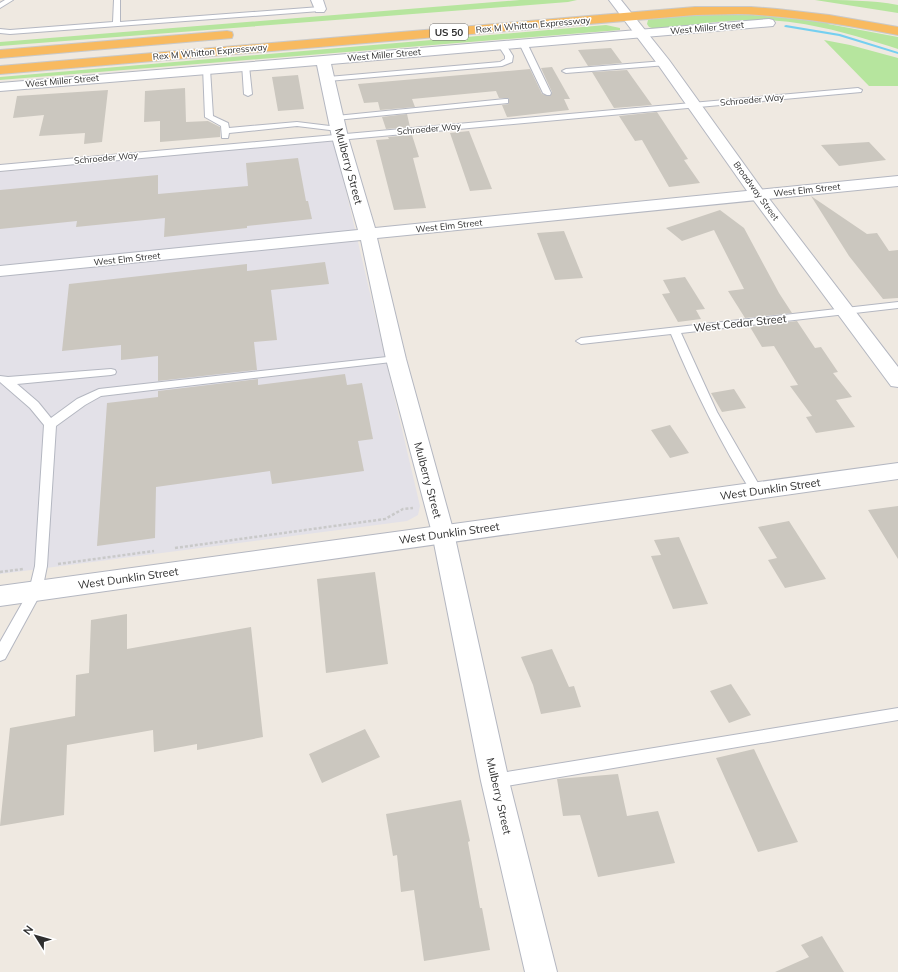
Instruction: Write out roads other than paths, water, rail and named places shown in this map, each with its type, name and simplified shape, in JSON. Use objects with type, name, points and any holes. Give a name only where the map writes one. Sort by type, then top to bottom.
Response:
[{"type":"highway","points":[[737,0],[840,9],[898,19]]},
{"type":"highway","name":"Rex M Whitton Expressway","points":[[0,70],[695,11],[757,11],[850,21],[898,31]]},
{"type":"highway","name":"Rex M Whitton Expressway","points":[[0,54],[238,34]]},
{"type":"street","name":"Broadway Street","points":[[617,3],[664,63],[758,195],[847,311],[898,381]]},
{"type":"street","name":"West Miller Street","points":[[0,87],[769,23]]},
{"type":"street","name":"Mulberry Street","points":[[323,60],[338,128],[368,234],[396,359],[443,533],[495,781],[541,972]]},
{"type":"street","name":"West Elm Street","points":[[0,272],[898,181]]},
{"type":"street","name":"West Dunklin Street","points":[[0,596],[443,533],[898,471]]},
{"type":"lane","points":[[0,6],[10,0]]},
{"type":"lane","points":[[116,24],[117,0]]},
{"type":"lane","points":[[0,31],[10,32],[116,24],[318,5]]},
{"type":"lane","points":[[523,43],[547,93]]},
{"type":"lane","points":[[328,79],[502,64],[509,60],[509,56],[502,45]]},
{"type":"lane","points":[[566,71],[664,63]]},
{"type":"lane","points":[[245,66],[248,94]]},
{"type":"lane","points":[[206,69],[209,117],[225,125],[225,147]]},
{"type":"lane","name":"Schroeder Way","points":[[0,168],[225,147],[338,128],[694,105],[858,90]]},
{"type":"lane","points":[[225,131],[296,124],[338,128],[505,101]]},
{"type":"lane","name":"West Cedar Street","points":[[581,341],[898,305]]},
{"type":"lane","points":[[675,330],[685,356],[733,454],[756,490]]},
{"type":"lane","points":[[50,424],[81,402],[99,394],[396,359]]},
{"type":"lane","points":[[3,379],[111,372]]},
{"type":"lane","points":[[0,654],[34,591],[41,566],[50,424],[34,404],[3,379]]},
{"type":"lane","points":[[495,781],[898,714]]},
{"type":"waterway","points":[[786,26],[840,35],[898,53]]}]
